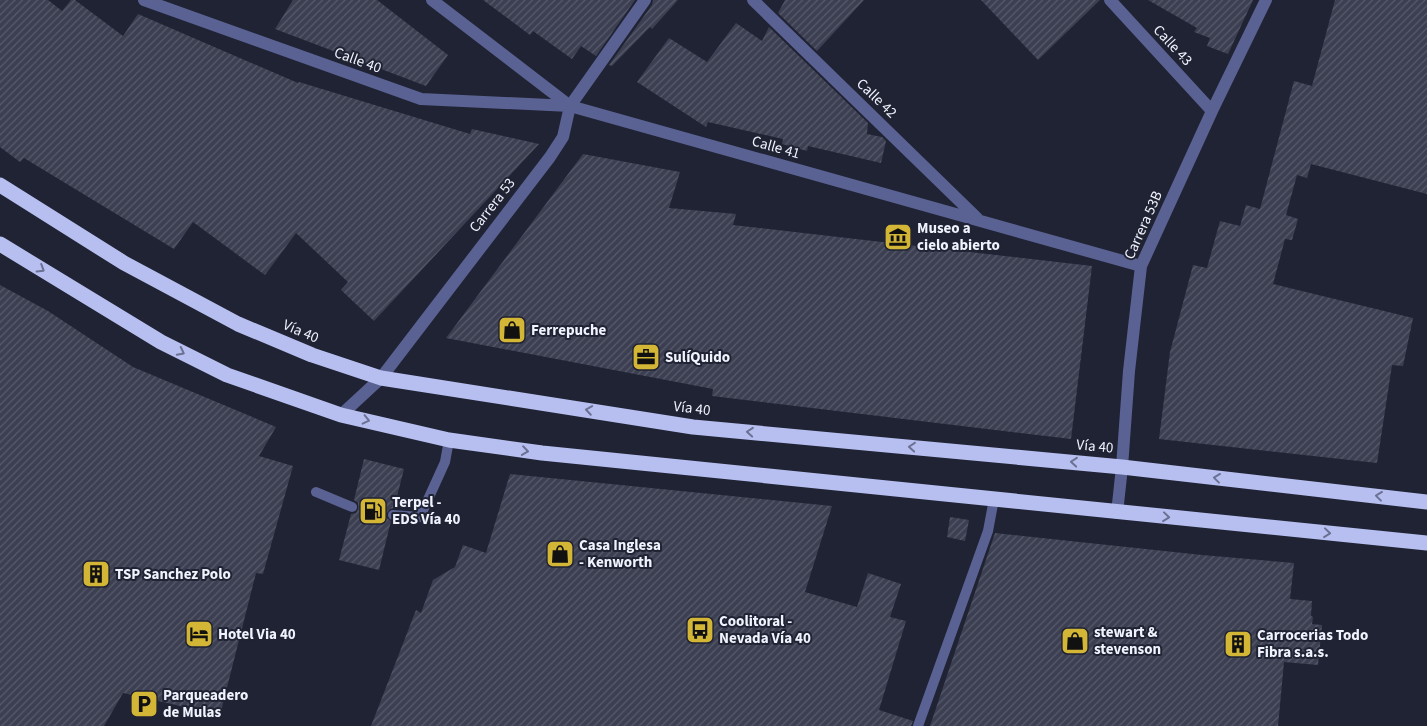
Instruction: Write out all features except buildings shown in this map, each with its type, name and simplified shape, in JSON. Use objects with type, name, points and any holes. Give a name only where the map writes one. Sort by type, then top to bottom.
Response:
[{"type":"highway","name":"Vía 40","points":[[0,186],[124,263],[238,324],[312,355],[381,378],[693,427],[1122,466],[1427,502]]},
{"type":"highway","points":[[0,244],[161,342],[227,375],[341,415],[448,440],[542,453],[1427,543]]},
{"type":"street","name":"Calle 40","points":[[144,0],[421,99],[570,106]]},
{"type":"street","name":"Calle 41","points":[[432,0],[570,106],[1141,266]]},
{"type":"street","name":"Carrera 53","points":[[341,415],[381,378],[550,157],[563,137],[570,106],[645,0]]},
{"type":"street","name":"Calle 42","points":[[753,0],[979,220]]},
{"type":"street","name":"Calle 43","points":[[1110,0],[1212,111]]},
{"type":"street","name":"Carrera 53B","points":[[1117,512],[1128,371],[1141,266],[1212,111],[1266,0]]},
{"type":"lane","points":[[393,515],[420,517],[445,462],[448,440]]},
{"type":"lane","points":[[316,492],[352,506]]},
{"type":"lane","points":[[918,726],[988,531],[994,499]]},
{"type":"place","name":"Museo a cielo abierto","points":[[898,237]]},
{"type":"place","name":"Ferrepuche","points":[[512,330]]},
{"type":"place","name":"SulíQuido","points":[[646,357]]},
{"type":"place","name":"Terpel - EDS Vía 40","points":[[373,511]]},
{"type":"place","name":"Casa Inglesa - Kenworth","points":[[560,554]]},
{"type":"place","name":"TSP Sanchez Polo","points":[[96,574]]},
{"type":"place","name":"Coolitoral - Nevada Vía 40","points":[[700,630]]},
{"type":"place","name":"Hotel Via 40","points":[[199,634]]},
{"type":"place","name":"stewart & stevenson","points":[[1075,641]]},
{"type":"place","name":"Carrocerias Todo Fibra s.a.s.","points":[[1238,644]]},
{"type":"place","name":"Parqueadero de Mulas","points":[[144,704]]}]
